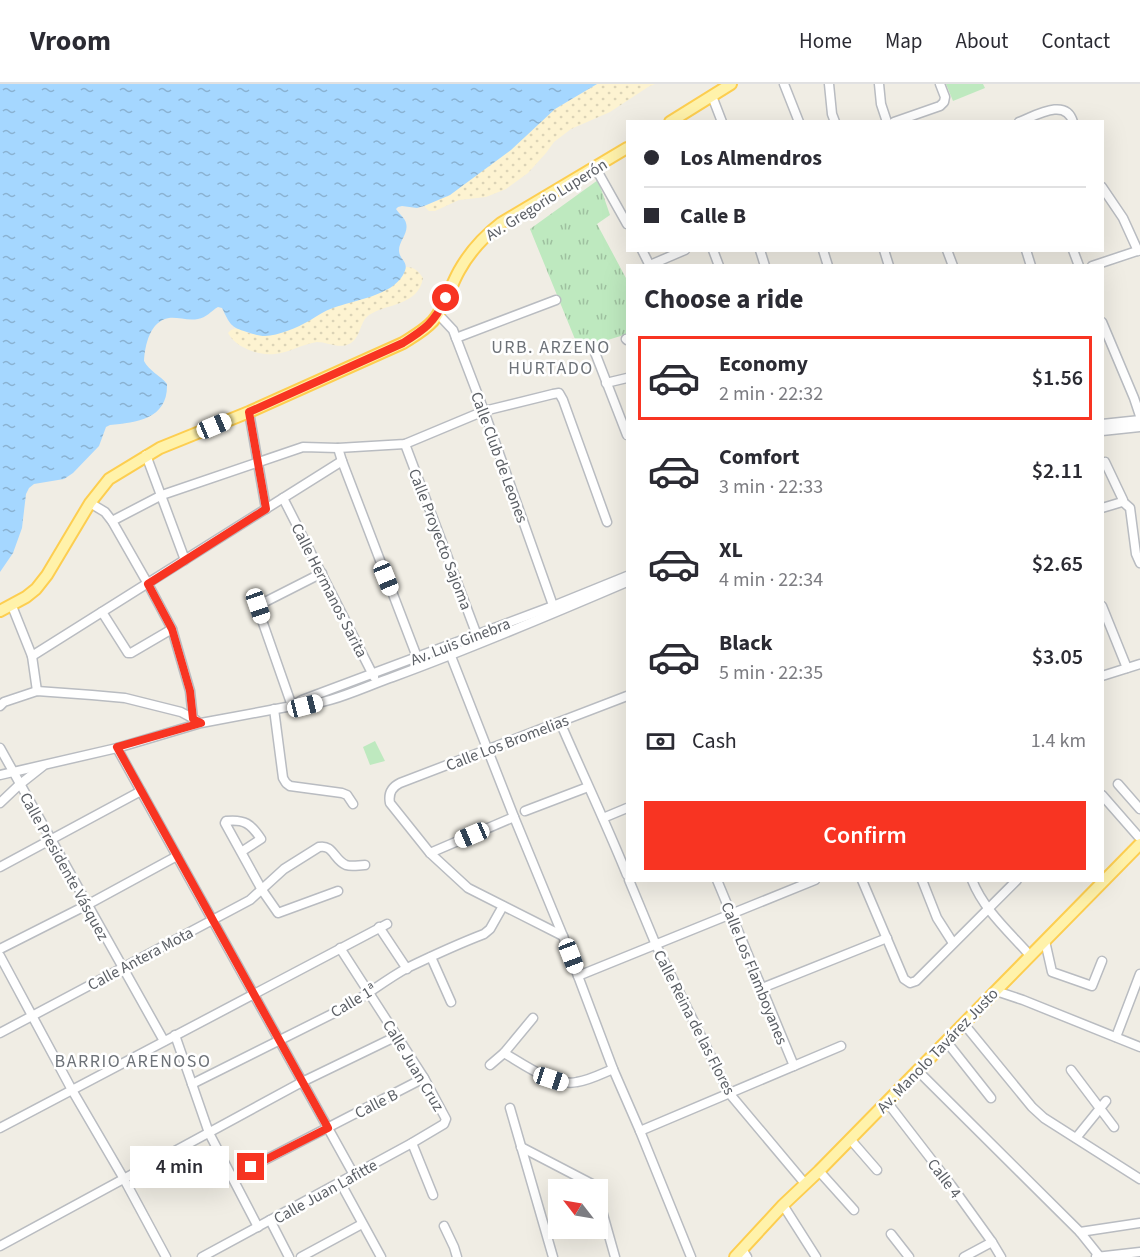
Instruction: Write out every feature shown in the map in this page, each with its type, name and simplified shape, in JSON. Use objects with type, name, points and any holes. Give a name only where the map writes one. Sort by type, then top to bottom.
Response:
[{"type":"main road","points":[[673,120],[731,84]]},
{"type":"main road","name":"Av. Gregorio Luperón","points":[[0,611],[31,593],[47,575],[90,503],[109,479],[160,448],[249,412],[403,343],[424,329],[438,314],[459,271],[473,248],[486,235],[501,223],[626,149]]},
{"type":"main road","points":[[1104,870],[1139,838]]},
{"type":"main road","name":"Av. Manolo Tavárez Justo","points":[[1104,876],[1139,838]]},
{"type":"main road","name":"Av. Manolo Tavárez Justo","points":[[737,1255],[802,1180],[1093,882]]},
{"type":"main road","name":"Av. Manolo Tavárez Justo","points":[[737,1255],[783,1205],[1045,941],[1099,882]]},
{"type":"street","points":[[784,84],[798,120]]},
{"type":"street","points":[[830,84],[834,120]]},
{"type":"street","points":[[879,84],[881,104],[886,120]]},
{"type":"street","points":[[900,120],[940,106],[945,97],[940,84]]},
{"type":"street","points":[[712,96],[721,120]]},
{"type":"street","points":[[1023,120],[1059,108],[1069,112],[1073,120]]},
{"type":"street","points":[[596,167],[626,222]]},
{"type":"street","points":[[1098,264],[1139,251],[1123,218],[1106,201]]},
{"type":"street","points":[[652,264],[680,252]]},
{"type":"street","points":[[456,338],[556,300]]},
{"type":"street","name":"Calle Club de Leones","points":[[438,314],[453,330],[555,609]]},
{"type":"street","points":[[1104,326],[1137,397],[1140,418],[1104,424]]},
{"type":"street","points":[[594,350],[626,432]]},
{"type":"street","points":[[606,382],[626,378]]},
{"type":"street","points":[[112,521],[162,495],[303,447],[338,448],[405,444],[484,411],[559,393],[607,522]]},
{"type":"street","points":[[249,412],[266,509]]},
{"type":"street","points":[[1104,431],[1140,427]]},
{"type":"street","name":"Calle Proyecto Sajoma","points":[[405,444],[478,639]]},
{"type":"street","points":[[338,448],[417,657]]},
{"type":"street","points":[[146,455],[185,560]]},
{"type":"street","points":[[32,656],[342,461]]},
{"type":"street","points":[[1105,462],[1122,501],[1130,508],[1140,563]]},
{"type":"street","name":"Calle Hermanos Sarita","points":[[283,498],[375,678]]},
{"type":"street","points":[[1104,507],[1122,501]]},
{"type":"street","points":[[90,503],[105,512],[112,521],[172,629],[197,721]]},
{"type":"street","points":[[292,706],[258,606],[322,573]]},
{"type":"street","name":"Av. Luis Ginebra","points":[[555,609],[626,576]]},
{"type":"street","name":"Av. Luis Ginebra","points":[[375,678],[417,657],[447,646],[478,639],[626,582]]},
{"type":"street","points":[[12,606],[32,656],[37,690]]},
{"type":"street","points":[[1104,611],[1127,668]]},
{"type":"street","points":[[102,612],[128,653],[172,629]]},
{"type":"street","name":"Av. Luis Ginebra","points":[[0,775],[117,747],[197,721],[292,706],[302,700],[450,656],[478,639]]},
{"type":"street","points":[[447,646],[563,936],[613,1069],[690,1257]]},
{"type":"street","points":[[1104,675],[1140,664]]},
{"type":"street","points":[[1,701],[37,690],[125,698],[181,712],[197,721]]},
{"type":"street","name":"Calle Los Bromelias","points":[[430,853],[390,803],[390,793],[396,785],[626,696]]},
{"type":"street","points":[[274,709],[286,783],[290,786],[342,792],[353,804]]},
{"type":"street","points":[[560,722],[626,873]]},
{"type":"street","points":[[117,747],[354,1175]]},
{"type":"street","name":"Calle Presidente Vásquez","points":[[0,748],[164,1041]]},
{"type":"street","points":[[0,803],[44,765]]},
{"type":"street","points":[[1118,784],[1140,809]]},
{"type":"street","points":[[525,812],[588,787]]},
{"type":"street","points":[[0,867],[141,791]]},
{"type":"street","points":[[1104,797],[1139,838]]},
{"type":"street","points":[[603,818],[626,808]]},
{"type":"street","points":[[514,817],[430,853],[468,888],[563,936]]},
{"type":"street","points":[[242,852],[261,839],[252,826],[238,820],[226,820],[225,823],[262,890],[277,912],[280,913],[338,891]]},
{"type":"street","name":"Calle Antera Mota","points":[[0,1034],[250,900],[284,869],[322,846],[329,848],[345,864],[365,865]]},
{"type":"street","points":[[0,950],[177,856]]},
{"type":"street","name":"Calle Reina de las Flores","points":[[630,882],[656,945],[729,1093],[802,1180]]},
{"type":"street","name":"Calle Los Flamboyanes","points":[[718,882],[794,1066]]},
{"type":"street","points":[[578,976],[810,882]]},
{"type":"street","points":[[863,882],[904,979],[910,983],[916,981],[1015,882]]},
{"type":"street","points":[[923,882],[937,918],[953,943]]},
{"type":"street","points":[[973,882],[988,909],[1026,951]]},
{"type":"street","name":"Calle 1ª","points":[[192,1084],[344,1008],[430,957],[488,932],[503,906]]},
{"type":"street","points":[[0,1128],[383,926],[407,969]]},
{"type":"street","points":[[762,988],[887,938]]},
{"type":"street","points":[[1045,941],[1052,972],[1092,986]]},
{"type":"street","name":"Calle Juan Cruz","points":[[340,948],[424,1078],[446,1122]]},
{"type":"street","points":[[0,956],[166,1257]]},
{"type":"street","points":[[430,957],[451,1002]]},
{"type":"street","points":[[1090,997],[1102,961]]},
{"type":"street","points":[[1116,1037],[1140,974]]},
{"type":"street","points":[[996,991],[1140,1047]]},
{"type":"street","points":[[490,1065],[504,1053],[533,1018]]},
{"type":"street","points":[[963,1023],[1032,1107],[1044,1118],[1140,1179]]},
{"type":"street","points":[[176,1035],[209,1133],[258,1227]]},
{"type":"street","points":[[0,1246],[302,1082],[397,1036]]},
{"type":"street","points":[[946,1041],[991,1098]]},
{"type":"street","points":[[640,1131],[841,1046]]},
{"type":"street","points":[[504,1053],[536,1072],[565,1083],[587,1080],[613,1069]]},
{"type":"street","points":[[917,1070],[1080,1232],[1098,1257],[1140,1251]]},
{"type":"street","points":[[1071,1070],[1114,1127]]},
{"type":"street","name":"Calle B","points":[[232,1177],[424,1078]]},
{"type":"street","points":[[1076,1138],[1106,1101]]},
{"type":"street","name":"Calle 4","points":[[887,1102],[951,1185],[1001,1257]]},
{"type":"street","points":[[510,1108],[553,1257]]},
{"type":"street","name":"Calle Juan Lafitte","points":[[202,1257],[412,1143],[446,1122]]},
{"type":"street","points":[[850,1139],[877,1170]]},
{"type":"street","points":[[412,1143],[433,1195]]},
{"type":"street","points":[[521,1147],[582,1179]]},
{"type":"street","points":[[819,1171],[854,1210]]},
{"type":"street","points":[[340,1182],[381,1257]]},
{"type":"street","points":[[783,1205],[816,1257]]},
{"type":"street","points":[[270,1220],[290,1257]]},
{"type":"street","points":[[1080,1232],[1140,1223]]},
{"type":"street","points":[[301,1257],[362,1224]]},
{"type":"street","points":[[444,1226],[457,1257]]},
{"type":"street","points":[[608,1231],[615,1257]]},
{"type":"street","points":[[891,1234],[909,1257]]},
{"type":"street","points":[[964,1257],[992,1242]]},
{"type":"green space","points":[[946,84],[983,84],[985,88],[953,101]]},
{"type":"green space","points":[[598,180],[610,215],[597,224],[626,278],[626,334],[579,349],[530,229]]},
{"type":"green space","points":[[375,741],[385,761],[370,765],[363,747]]},
{"type":"sand","points":[[597,84],[655,84],[610,112],[571,129],[554,142],[528,173],[506,189],[486,197],[459,200],[435,211],[429,211],[424,206],[450,195],[555,109]]},
{"type":"sand","points":[[406,267],[416,270],[423,278],[415,294],[401,303],[369,315],[356,338],[349,344],[337,346],[317,342],[285,352],[265,354],[242,347],[228,333],[237,329],[254,334],[308,321],[329,309],[384,291],[393,285]]},
{"type":"water","points":[[0,84],[597,84],[555,109],[511,150],[450,195],[417,208],[398,207],[396,209],[407,227],[399,250],[406,267],[397,282],[381,293],[330,309],[294,328],[270,336],[237,328],[229,321],[222,308],[218,307],[201,318],[191,320],[169,318],[157,324],[147,341],[144,361],[167,384],[166,396],[162,405],[157,412],[140,420],[106,427],[99,446],[73,473],[64,479],[34,484],[29,488],[26,494],[22,528],[13,553],[0,572]]},
{"type":"district","name":"URB. ARZENO HURTADO","points":[[551,357]]},
{"type":"district","name":"BARRIO ARENOSO","points":[[133,1061]]},
{"type":"route","points":[[251,1167],[328,1128],[117,747],[201,723],[193,719],[190,691],[172,629],[148,584],[266,509],[249,412],[403,343],[432,322],[446,298]]}]
